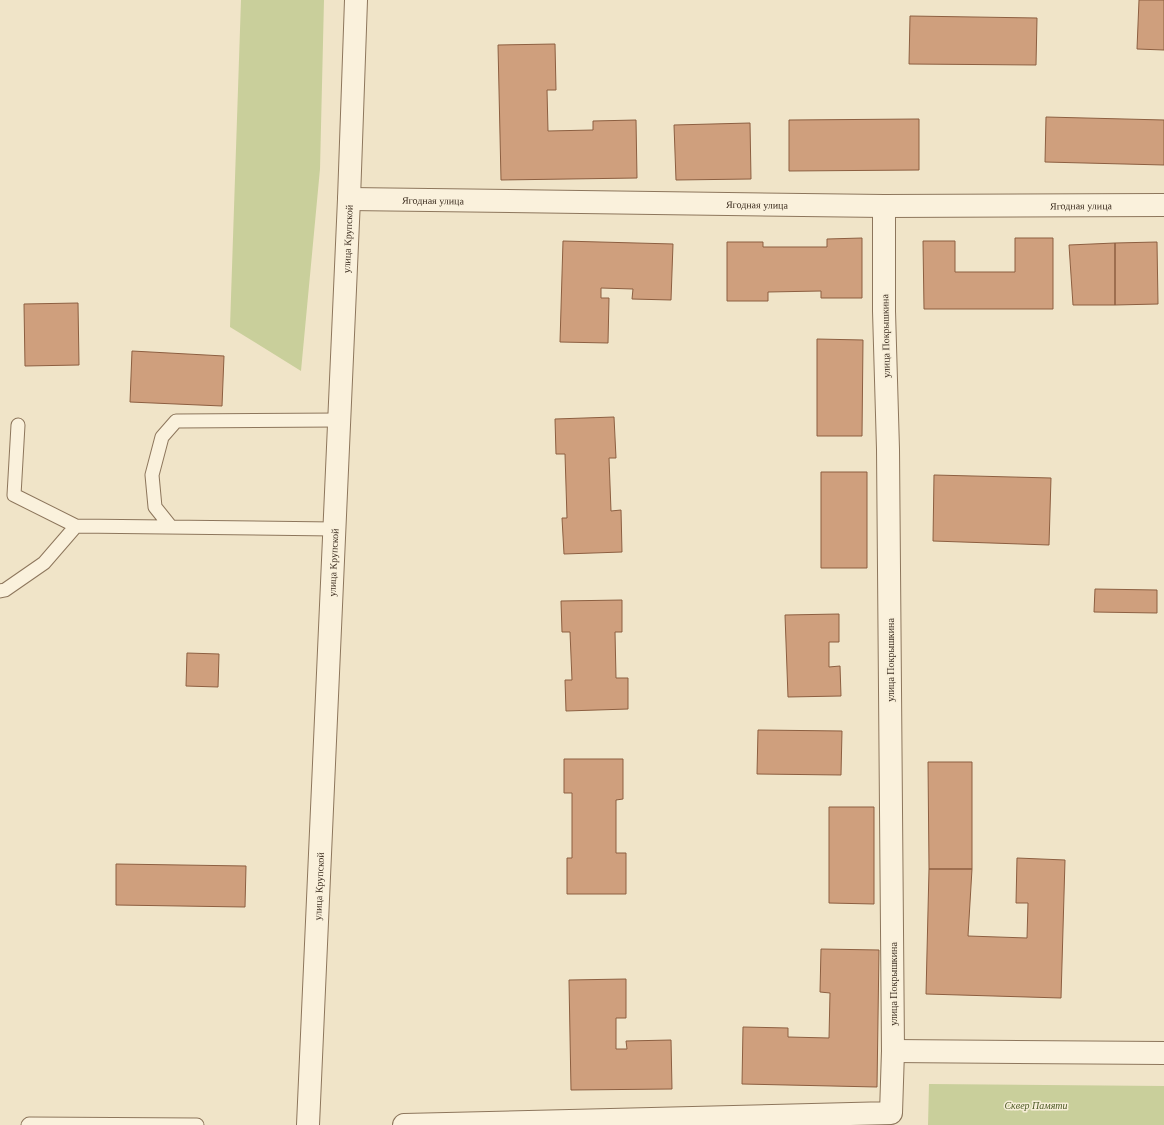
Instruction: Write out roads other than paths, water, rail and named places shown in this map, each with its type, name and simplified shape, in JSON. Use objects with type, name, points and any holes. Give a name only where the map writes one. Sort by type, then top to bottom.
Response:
[{"type":"street","name":"улица Крупской","points":[[308,1125],[349,199],[356,0]]},
{"type":"street","name":"Ягодная улица","points":[[349,199],[884,206],[1164,205]]},
{"type":"street","name":"улица Покрышкина","points":[[404,1125],[891,1113],[893,1051],[888,457],[884,312],[884,206]]},
{"type":"street","points":[[893,1051],[1164,1054]]},
{"type":"lane","points":[[171,528],[155,507],[152,475],[162,437],[176,421],[339,420]]},
{"type":"lane","points":[[18,425],[14,495],[76,526],[334,530]]},
{"type":"lane","points":[[0,591],[5,590],[44,563],[76,526]]},
{"type":"lane","points":[[28,1125],[197,1125]]},
{"type":"park label","name":"Сквер Памяти","points":[[1036,1105]]}]
